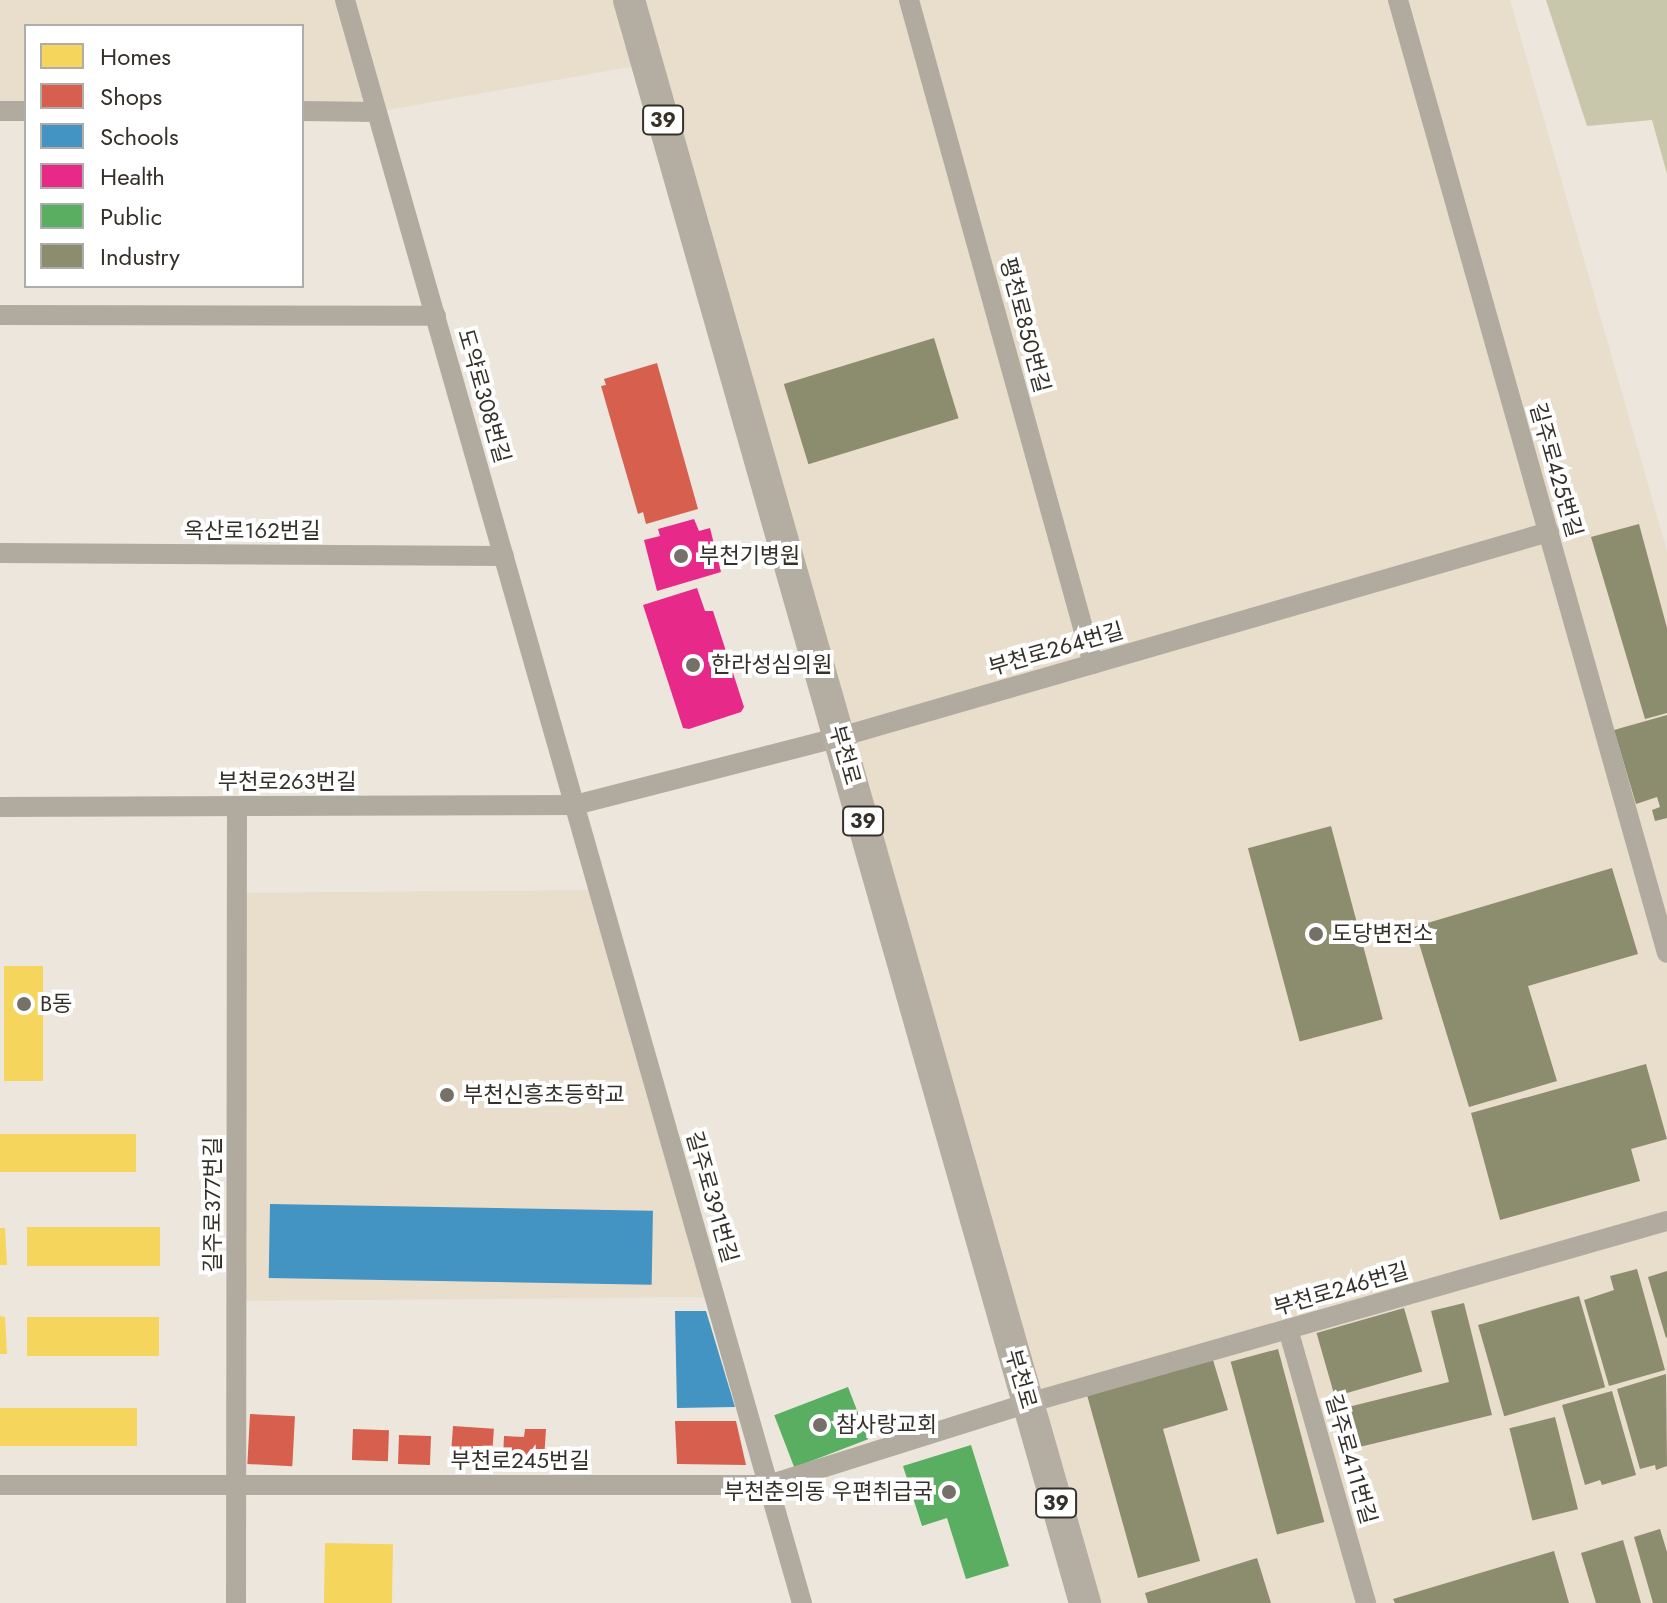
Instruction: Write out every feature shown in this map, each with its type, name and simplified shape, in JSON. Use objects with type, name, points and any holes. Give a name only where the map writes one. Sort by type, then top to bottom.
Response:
[{"type":"main road","name":"부천로","points":[[629,0],[1085,1603]]},
{"type":"street","name":"도약로308번길","points":[[345,0],[575,805]]},
{"type":"street","name":"평천로850번길","points":[[909,0],[1093,664]]},
{"type":"street","name":"길주로425번길","points":[[1398,0],[1667,953]]},
{"type":"street","points":[[0,111],[24,111]]},
{"type":"street","points":[[304,111],[376,112]]},
{"type":"street","points":[[0,315],[436,316]]},
{"type":"street","name":"부천로264번길","points":[[575,805],[840,737],[1549,532]]},
{"type":"street","name":"옥산로162번길","points":[[0,553],[504,556]]},
{"type":"street","name":"부천로263번길","points":[[0,807],[575,805]]},
{"type":"street","name":"길주로391번길","points":[[575,805],[802,1603]]},
{"type":"street","name":"길주로377번길","points":[[236,1603],[237,807]]},
{"type":"street","name":"부천로246번길","points":[[1028,1403],[1667,1221]]},
{"type":"street","name":"길주로411번길","points":[[1288,1329],[1366,1603]]},
{"type":"street","name":"부천로245번길","points":[[0,1485],[768,1485],[1028,1403]]},
{"type":"shaded area","points":[[0,0],[1510,0],[1667,551],[1667,1603],[1085,1603],[647,64],[376,112],[304,111],[304,24],[24,24],[24,111],[0,111]]},
{"type":"shaded area","points":[[1546,0],[1667,0],[1667,174],[1652,120],[1587,126]]},
{"type":"shaded area","name":"부천신흥초등학교","points":[[599,890],[715,1297],[237,1301],[237,893]]},
{"type":"building: Homes","name":"B동","points":[[4,966],[43,966],[43,1081],[4,1081]]},
{"type":"building: Homes","points":[[0,1134],[136,1134],[136,1172],[0,1172]]},
{"type":"building: Homes","points":[[27,1227],[160,1227],[160,1266],[27,1266]]},
{"type":"building: Homes","points":[[0,1228],[5,1228],[7,1265],[0,1265]]},
{"type":"building: Homes","points":[[0,1316],[5,1317],[7,1354],[0,1354]]},
{"type":"building: Homes","points":[[27,1317],[159,1317],[159,1356],[27,1356]]},
{"type":"building: Homes","points":[[0,1408],[137,1408],[137,1446],[0,1446]]},
{"type":"building: Homes","points":[[325,1543],[393,1544],[392,1603],[324,1603]]},
{"type":"building: Shops","points":[[657,363],[698,509],[646,524],[643,512],[638,514],[601,386],[606,385],[604,379]]},
{"type":"building: Shops","points":[[250,1414],[295,1416],[292,1466],[247,1464]]},
{"type":"building: Shops","points":[[675,1421],[736,1421],[746,1465],[677,1464]]},
{"type":"building: Shops","points":[[453,1426],[494,1429],[492,1459],[451,1456]]},
{"type":"building: Shops","points":[[353,1429],[389,1430],[388,1461],[352,1460]]},
{"type":"building: Shops","points":[[525,1429],[546,1429],[544,1460],[503,1458],[504,1436],[524,1437]]},
{"type":"building: Shops","points":[[399,1435],[431,1436],[430,1465],[398,1464]]},
{"type":"building: Schools","points":[[270,1204],[653,1211],[652,1285],[269,1278]]},
{"type":"building: Schools","points":[[675,1311],[706,1311],[735,1407],[677,1408]]},
{"type":"building: Health","points":[[694,519],[699,531],[710,528],[721,572],[657,591],[644,540],[660,536],[658,529]]},
{"type":"building: Health","points":[[697,588],[705,611],[713,611],[744,707],[741,712],[689,729],[683,728],[643,605]]},
{"type":"building: Public","name":"참사랑교회","points":[[848,1387],[868,1439],[794,1468],[774,1415]]},
{"type":"building: Public","name":"부천춘의동 우편취급국","points":[[971,1445],[1009,1566],[966,1579],[947,1518],[922,1526],[903,1466]]},
{"type":"building: Industry","points":[[934,338],[959,418],[808,464],[784,384]]},
{"type":"building: Industry","points":[[1639,524],[1667,628],[1667,713],[1645,719],[1591,537]]},
{"type":"building: Industry","points":[[1667,715],[1667,818],[1655,821],[1652,810],[1660,807],[1657,797],[1636,804],[1614,730]]},
{"type":"building: Industry","name":"도당변전소","points":[[1331,826],[1383,1019],[1300,1041],[1248,848]]},
{"type":"building: Industry","points":[[1612,868],[1638,954],[1528,986],[1557,1081],[1469,1107],[1414,927]]},
{"type":"building: Industry","points":[[1646,1064],[1667,1139],[1631,1149],[1640,1181],[1500,1220],[1471,1113]]},
{"type":"building: Industry","points":[[1637,1269],[1665,1370],[1609,1386],[1584,1300],[1614,1290],[1610,1276]]},
{"type":"building: Industry","points":[[1667,1271],[1667,1337],[1666,1338],[1648,1277]]},
{"type":"building: Industry","points":[[1579,1296],[1605,1387],[1504,1416],[1478,1325]]},
{"type":"building: Industry","points":[[1464,1303],[1492,1415],[1347,1450],[1336,1410],[1449,1382],[1431,1311]]},
{"type":"building: Industry","points":[[1404,1308],[1422,1371],[1335,1397],[1317,1333]]},
{"type":"building: Industry","points":[[1278,1349],[1324,1522],[1277,1535],[1231,1362]]},
{"type":"building: Industry","points":[[1213,1360],[1228,1410],[1163,1429],[1200,1561],[1138,1578],[1087,1395]]},
{"type":"building: Industry","points":[[1666,1374],[1667,1466],[1656,1470],[1655,1465],[1640,1469],[1617,1389]]},
{"type":"building: Industry","points":[[1612,1391],[1636,1475],[1602,1485],[1600,1480],[1585,1485],[1562,1405]]},
{"type":"building: Industry","points":[[1555,1417],[1578,1509],[1532,1521],[1509,1428]]},
{"type":"building: Industry","points":[[1660,1529],[1667,1552],[1667,1603],[1653,1603],[1634,1537]]},
{"type":"building: Industry","points":[[1623,1540],[1641,1603],[1596,1603],[1581,1553]]},
{"type":"building: Industry","points":[[1554,1551],[1569,1603],[1395,1603],[1393,1599]]},
{"type":"building: Industry","points":[[1257,1558],[1271,1603],[1148,1603],[1145,1593]]},
{"type":"place","name":"부천기병원","points":[[681,556]]},
{"type":"place","name":"한라성심의원","points":[[693,665]]},
{"type":"place","name":"도당변전소","points":[[1316,934]]},
{"type":"place","name":"B동","points":[[24,1004]]},
{"type":"place","name":"부천신흥초등학교","points":[[447,1095]]},
{"type":"place","name":"참사랑교회","points":[[820,1425]]},
{"type":"place","name":"부천춘의동 우편취급국","points":[[949,1492]]}]
